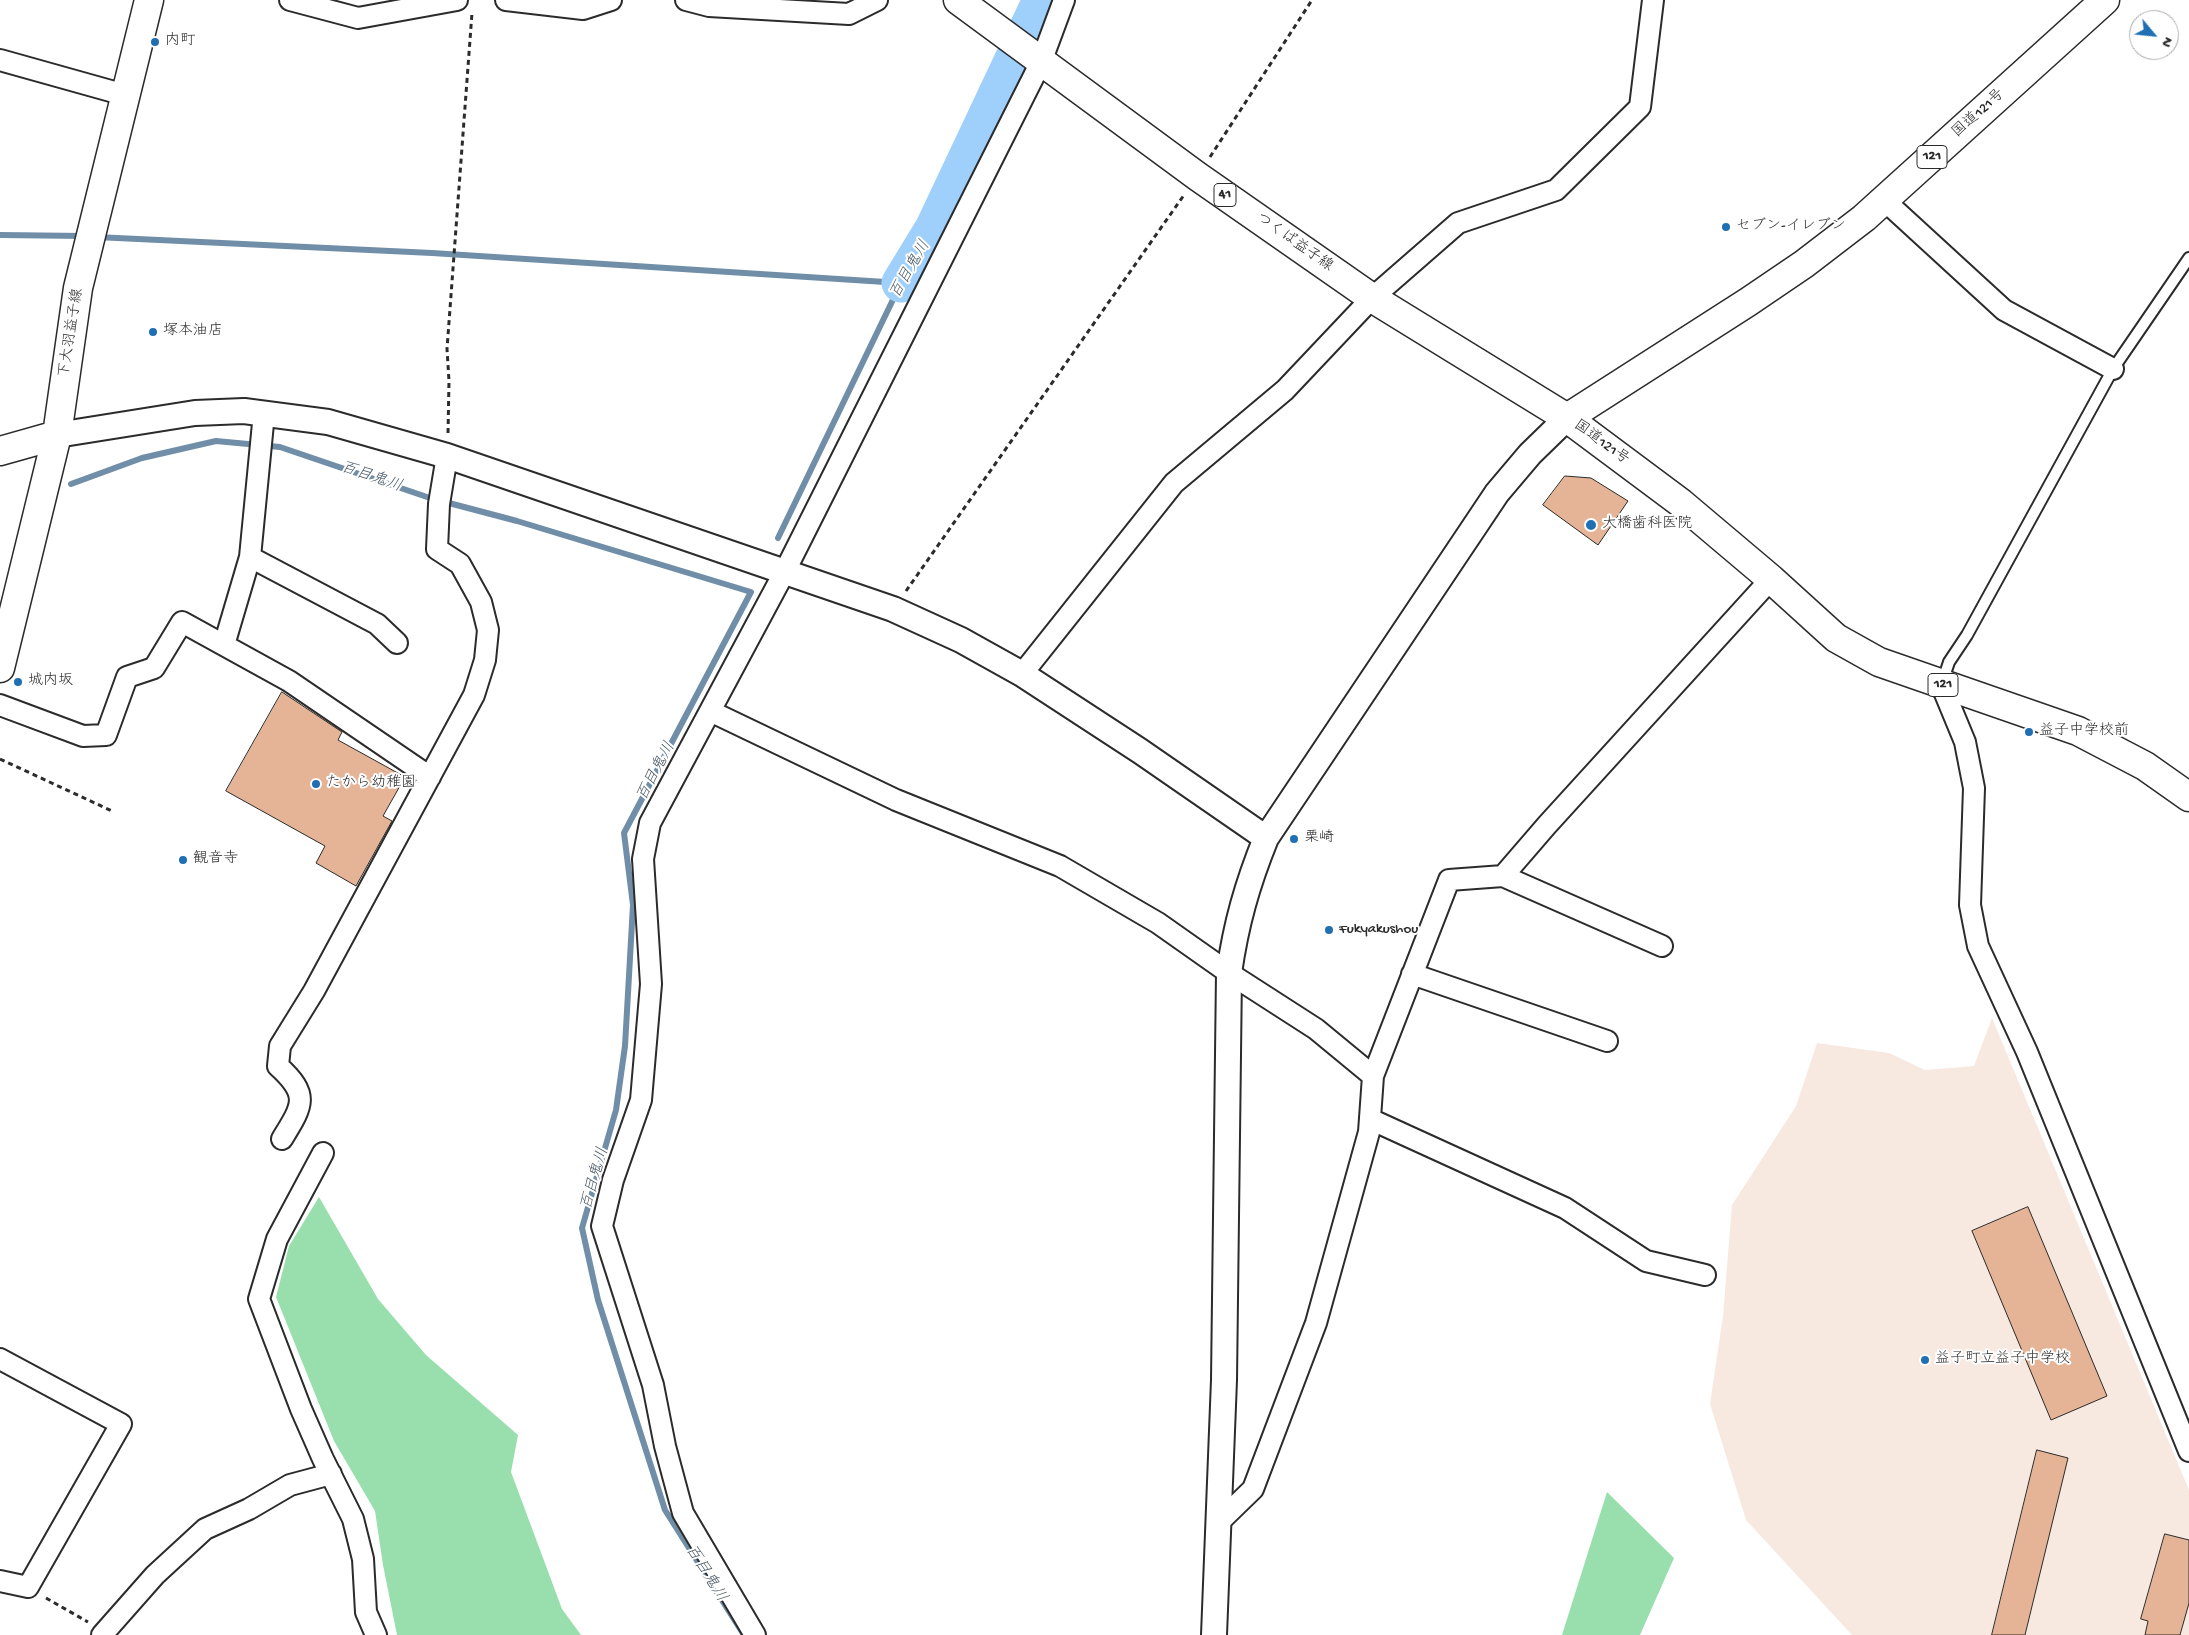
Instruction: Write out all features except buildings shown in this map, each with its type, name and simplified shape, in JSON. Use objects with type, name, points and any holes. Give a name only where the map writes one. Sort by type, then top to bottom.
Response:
[{"type":"main road","name":"下大羽益子線","points":[[0,668],[57,435],[78,288],[149,0]]},
{"type":"main road","name":"つくば益子線","points":[[958,0],[1198,176],[1372,298],[1568,418]]},
{"type":"main road","name":"国道121号","points":[[2105,0],[1864,218],[1804,264],[1748,302],[1568,418],[1680,503],[1836,638],[1879,662],[2078,731],[2145,766],[2189,797]]},
{"type":"main road","points":[[0,451],[57,435]]},
{"type":"street","points":[[290,0],[358,18],[465,4]]},
{"type":"street","points":[[506,0],[583,9],[610,0]]},
{"type":"street","points":[[686,0],[709,6],[849,14],[877,0]]},
{"type":"street","points":[[755,1635],[682,1513],[665,1446],[653,1385],[602,1226],[613,1180],[641,1100],[651,984],[642,859],[650,824],[785,571],[1028,51],[1064,0]]},
{"type":"street","points":[[1022,674],[1174,483],[1286,390],[1372,298],[1458,223],[1556,190],[1640,107],[1653,0]]},
{"type":"street","points":[[0,60],[125,95]]},
{"type":"street","points":[[1884,200],[2004,310],[2113,369]]},
{"type":"street","points":[[57,435],[195,413],[244,411],[328,422],[447,456],[785,571],[893,610],[961,640],[1022,674],[1140,751],[1266,838]]},
{"type":"street","points":[[224,645],[250,557],[264,413]]},
{"type":"street","points":[[1214,1635],[1224,1380],[1229,973],[1236,929],[1250,879],[1266,838],[1497,493],[1530,454],[1568,418]]},
{"type":"street","points":[[282,1139],[298,1113],[300,1093],[294,1080],[278,1066],[280,1046],[314,991],[474,695],[486,660],[488,630],[481,602],[460,564],[437,549],[439,504],[447,456]]},
{"type":"street","points":[[250,557],[377,624],[397,643]]},
{"type":"street","points":[[1503,876],[1770,579]]},
{"type":"street","points":[[0,705],[83,736],[106,735],[127,677],[154,668],[182,622],[289,681],[430,777]]},
{"type":"street","points":[[1941,684],[1964,742],[1974,788],[1970,905],[1978,946],[2027,1052],[2189,1451]]},
{"type":"street","points":[[710,711],[896,800],[1060,866],[1158,923],[1229,973],[1316,1029],[1372,1076]]},
{"type":"street","points":[[1218,1523],[1253,1489],[1316,1323],[1369,1132],[1372,1076],[1449,880],[1503,876],[1662,946]]},
{"type":"street","points":[[1412,974],[1607,1041]]},
{"type":"street","points":[[1370,1119],[1565,1208],[1646,1261],[1705,1275]]},
{"type":"street","points":[[323,1153],[277,1240],[259,1299],[322,1460],[331,1474],[352,1520],[363,1559],[366,1612],[376,1635]]},
{"type":"street","points":[[0,1581],[28,1587],[121,1424],[2,1364]]},
{"type":"street","points":[[104,1634],[155,1575],[205,1529],[249,1509],[290,1485],[331,1474]]},
{"type":"lane","points":[[1941,684],[1949,662],[1968,635],[2113,369],[2189,258]]},
{"type":"path","points":[[893,610],[1198,176],[1312,0]]},
{"type":"path","points":[[447,456],[449,381],[447,349],[465,4]]},
{"type":"path","points":[[0,758],[112,810]]},
{"type":"path","points":[[28,1587],[104,1634]]},
{"type":"shaded area","name":"益子町立益子中学校","points":[[1992,1018],[2189,1490],[2189,1635],[1852,1635],[1746,1520],[1710,1404],[1723,1316],[1732,1205],[1796,1106],[1817,1043],[1889,1053],[1925,1070],[1974,1066]]},
{"type":"green space","points":[[319,1197],[378,1299],[426,1355],[518,1435],[511,1472],[562,1609],[581,1635],[397,1635],[383,1565],[375,1511],[334,1441],[276,1297],[289,1246]]},
{"type":"green space","points":[[1607,1492],[1674,1558],[1640,1635],[1562,1635]]},
{"type":"waterway","name":"百目鬼川","points":[[901,283],[934,229],[1042,0]]},
{"type":"waterway","points":[[0,235],[84,236]]},
{"type":"waterway","points":[[96,237],[432,253],[901,283],[778,538]]},
{"type":"waterway","name":"百目鬼川","points":[[71,484],[142,458],[216,441],[280,447],[430,498],[517,521],[751,592],[624,833],[633,905],[625,1046],[616,1110],[582,1228],[598,1300],[665,1510],[744,1635]]},
{"type":"place","name":"内町","points":[[155,42]]},
{"type":"place","name":"セブン-イレブン","points":[[1726,227]]},
{"type":"place","name":"塚本油店","points":[[153,332]]},
{"type":"place","name":"大橋歯科医院","points":[[1591,525]]},
{"type":"place","name":"城内坂","points":[[18,682]]},
{"type":"place","name":"益子中学校前","points":[[2029,732]]},
{"type":"place","name":"たから幼稚園","points":[[316,784]]},
{"type":"place","name":"栗崎","points":[[1294,839]]},
{"type":"place","name":"観音寺","points":[[183,860]]},
{"type":"place","name":"Fukyakushou","points":[[1329,930]]},
{"type":"place","name":"益子町立益子中学校","points":[[1925,1360]]}]
